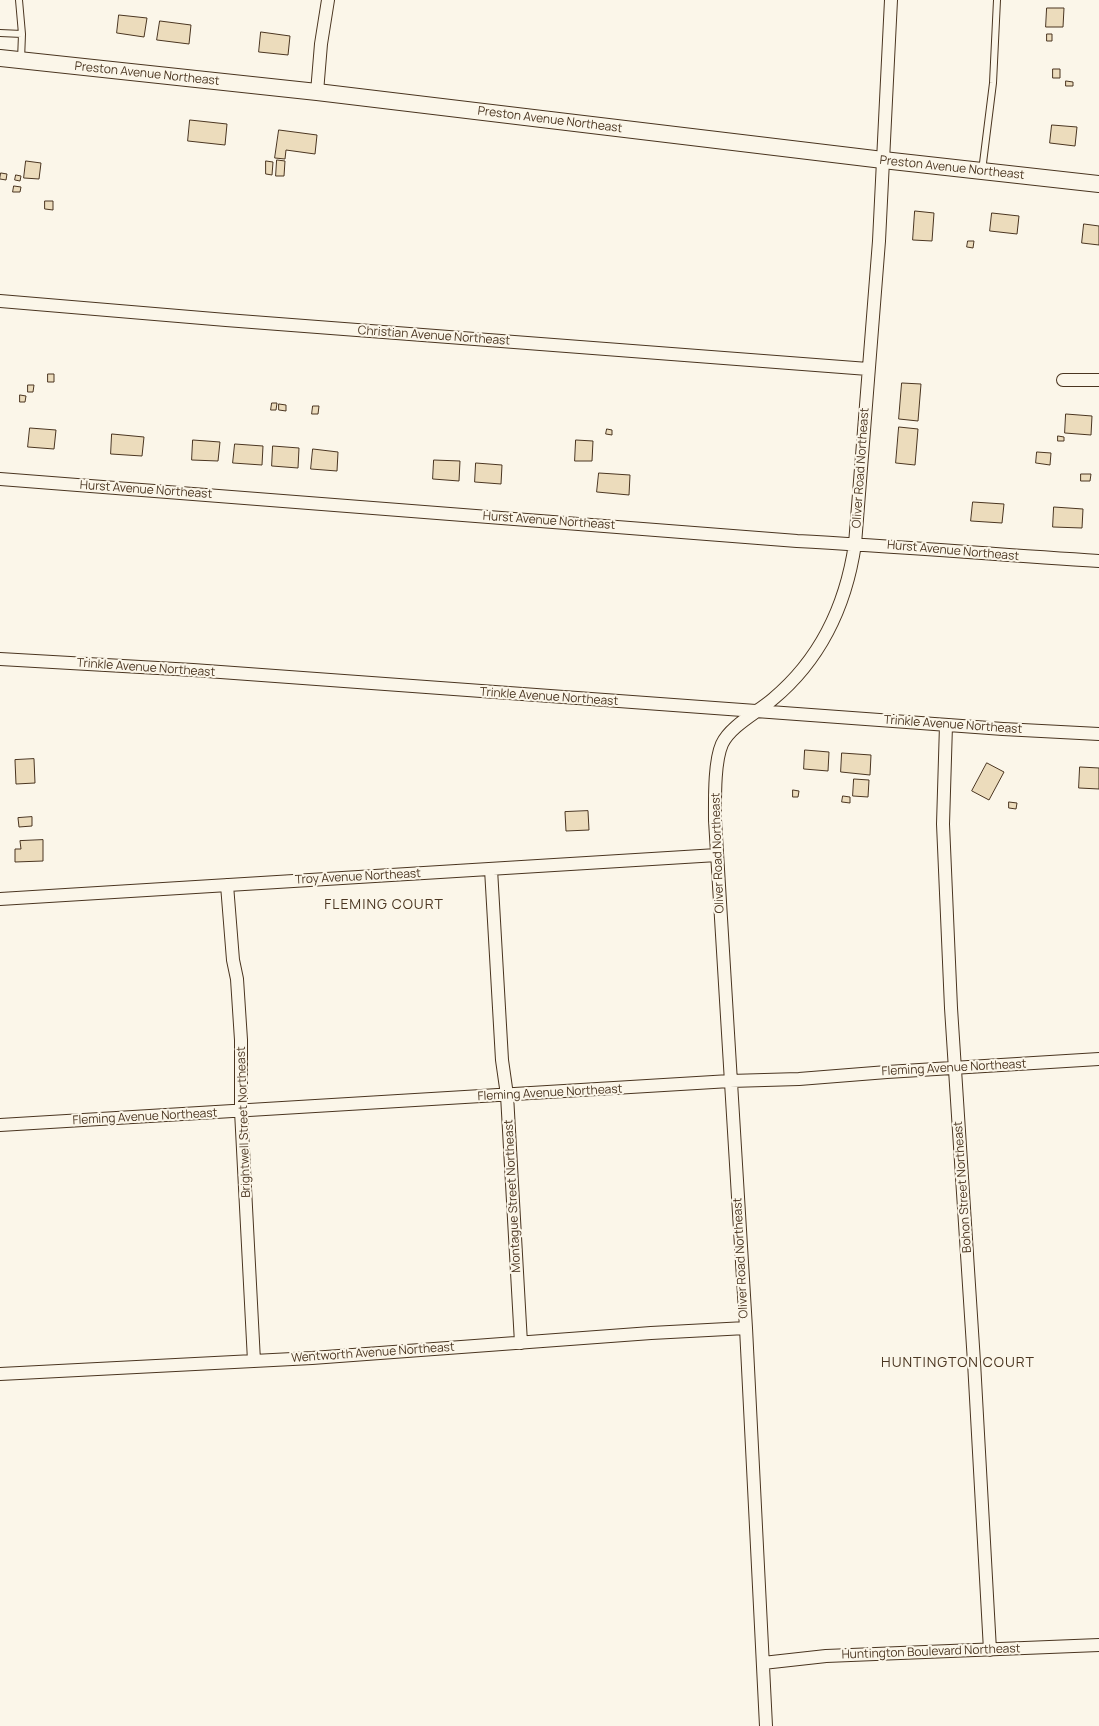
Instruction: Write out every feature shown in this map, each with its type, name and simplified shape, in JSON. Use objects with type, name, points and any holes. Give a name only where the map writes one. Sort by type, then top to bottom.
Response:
[{"type":"street","points":[[317,92],[321,44],[328,0]]},
{"type":"street","name":"Oliver Road Northeast","points":[[766,1726],[746,1328],[730,1081],[715,791],[721,746],[732,730],[778,695],[791,682],[825,639],[844,597],[851,568],[855,544],[879,241],[891,0]]},
{"type":"street","name":"Preston Avenue Northeast","points":[[0,58],[317,92],[982,172],[1099,184]]},
{"type":"street","name":"Christian Avenue Northeast","points":[[0,301],[868,369]]},
{"type":"street","points":[[1062,380],[1099,380]]},
{"type":"street","name":"Hurst Avenue Northeast","points":[[0,480],[796,541],[1099,561]]},
{"type":"street","name":"Trinkle Avenue Northeast","points":[[0,659],[194,670],[757,712],[1099,734]]},
{"type":"street","name":"Bohon Street Northeast","points":[[946,725],[943,824],[990,1650]]},
{"type":"street","name":"Troy Avenue Northeast","points":[[0,899],[717,855]]},
{"type":"street","name":"Montague Street Northeast","points":[[491,869],[502,1060],[507,1095],[521,1343]]},
{"type":"street","name":"Brightwell Street Northeast","points":[[227,885],[233,960],[237,978],[241,1040],[241,1111],[254,1361]]},
{"type":"street","name":"Fleming Avenue Northeast","points":[[0,1125],[730,1081],[799,1079],[956,1067],[1099,1059]]},
{"type":"street","name":"Wentworth Avenue Northeast","points":[[0,1374],[254,1361],[746,1328]]},
{"type":"street","name":"Huntington Boulevard Northeast","points":[[763,1662],[826,1656],[1099,1644]]},
{"type":"lane","points":[[19,0],[22,34],[21,60]]},
{"type":"lane","points":[[982,172],[992,83],[997,0]]},
{"type":"lane","points":[[0,33],[22,34]]},
{"type":"building","points":[[1047,8],[1064,8],[1063,27],[1046,27]]},
{"type":"building","points":[[119,15],[147,18],[144,37],[117,33]]},
{"type":"building","points":[[160,21],[191,25],[189,44],[157,40]]},
{"type":"building","points":[[261,32],[290,36],[288,55],[259,52]]},
{"type":"building","points":[[1047,34],[1052,34],[1052,41],[1047,41]]},
{"type":"building","points":[[1053,69],[1060,69],[1060,78],[1053,78]]},
{"type":"building","points":[[1066,81],[1073,82],[1073,86],[1066,86]]},
{"type":"building","points":[[190,120],[227,124],[225,145],[188,141]]},
{"type":"building","points":[[1052,125],[1077,127],[1075,146],[1050,143]]},
{"type":"building","points":[[279,130],[317,135],[315,154],[286,150],[285,159],[275,158]]},
{"type":"building","points":[[277,160],[285,161],[284,176],[276,176]]},
{"type":"building","points":[[26,161],[41,163],[39,179],[24,178]]},
{"type":"building","points":[[266,161],[273,162],[272,175],[266,174]]},
{"type":"building","points":[[1,173],[7,174],[6,180],[0,179]]},
{"type":"building","points":[[16,175],[21,176],[20,181],[15,180]]},
{"type":"building","points":[[14,186],[21,187],[20,192],[13,192]]},
{"type":"building","points":[[45,201],[53,201],[53,210],[45,209]]},
{"type":"building","points":[[915,211],[934,213],[932,241],[913,240]]},
{"type":"building","points":[[992,213],[1019,216],[1017,234],[990,231]]},
{"type":"building","points":[[1084,224],[1099,226],[1099,245],[1082,243]]},
{"type":"building","points":[[968,241],[974,241],[973,248],[967,247]]},
{"type":"building","points":[[48,374],[54,374],[54,382],[48,382]]},
{"type":"building","points":[[902,383],[921,384],[918,421],[899,419]]},
{"type":"building","points":[[28,385],[34,385],[33,392],[28,392]]},
{"type":"building","points":[[20,395],[26,396],[25,402],[20,402]]},
{"type":"building","points":[[272,403],[277,403],[276,410],[271,410]]},
{"type":"building","points":[[279,404],[286,405],[286,411],[279,410]]},
{"type":"building","points":[[313,406],[319,406],[318,414],[312,414]]},
{"type":"building","points":[[1066,414],[1092,416],[1091,435],[1065,433]]},
{"type":"building","points":[[899,427],[918,429],[915,465],[896,463]]},
{"type":"building","points":[[30,428],[56,430],[54,449],[28,447]]},
{"type":"building","points":[[607,429],[612,430],[612,435],[606,434]]},
{"type":"building","points":[[112,434],[144,437],[142,456],[111,454]]},
{"type":"building","points":[[1058,436],[1064,437],[1064,441],[1058,441]]},
{"type":"building","points":[[193,440],[220,442],[218,461],[192,460]]},
{"type":"building","points":[[576,440],[593,441],[592,461],[575,461]]},
{"type":"building","points":[[235,444],[263,446],[262,465],[233,463]]},
{"type":"building","points":[[273,446],[299,448],[298,468],[272,466]]},
{"type":"building","points":[[313,449],[338,452],[337,471],[311,469]]},
{"type":"building","points":[[1037,452],[1051,453],[1050,465],[1036,463]]},
{"type":"building","points":[[434,460],[460,461],[459,481],[433,479]]},
{"type":"building","points":[[476,463],[502,465],[501,484],[475,482]]},
{"type":"building","points":[[599,473],[630,475],[629,495],[597,492]]},
{"type":"building","points":[[1081,474],[1091,474],[1090,481],[1081,481]]},
{"type":"building","points":[[973,502],[1004,504],[1002,523],[971,521]]},
{"type":"building","points":[[1054,507],[1083,509],[1082,528],[1053,527]]},
{"type":"building","points":[[805,750],[829,752],[828,771],[804,769]]},
{"type":"building","points":[[842,753],[871,755],[870,775],[841,772]]},
{"type":"building","points":[[34,759],[35,783],[16,784],[15,760]]},
{"type":"building","points":[[987,763],[1004,772],[989,800],[972,791]]},
{"type":"building","points":[[1080,767],[1099,768],[1099,789],[1079,788]]},
{"type":"building","points":[[854,779],[869,780],[868,797],[853,796]]},
{"type":"building","points":[[793,790],[799,791],[798,797],[793,797]]},
{"type":"building","points":[[843,796],[850,797],[850,803],[842,802]]},
{"type":"building","points":[[1009,802],[1017,803],[1016,809],[1009,808]]},
{"type":"building","points":[[588,811],[589,830],[566,831],[565,812]]},
{"type":"building","points":[[32,817],[32,826],[19,827],[18,818]]},
{"type":"building","points":[[43,840],[43,861],[15,862],[15,849],[21,849],[20,841]]},
{"type":"district","name":"FLEMING COURT","points":[[384,905]]},
{"type":"district","name":"HUNTINGTON COURT","points":[[958,1363]]}]
